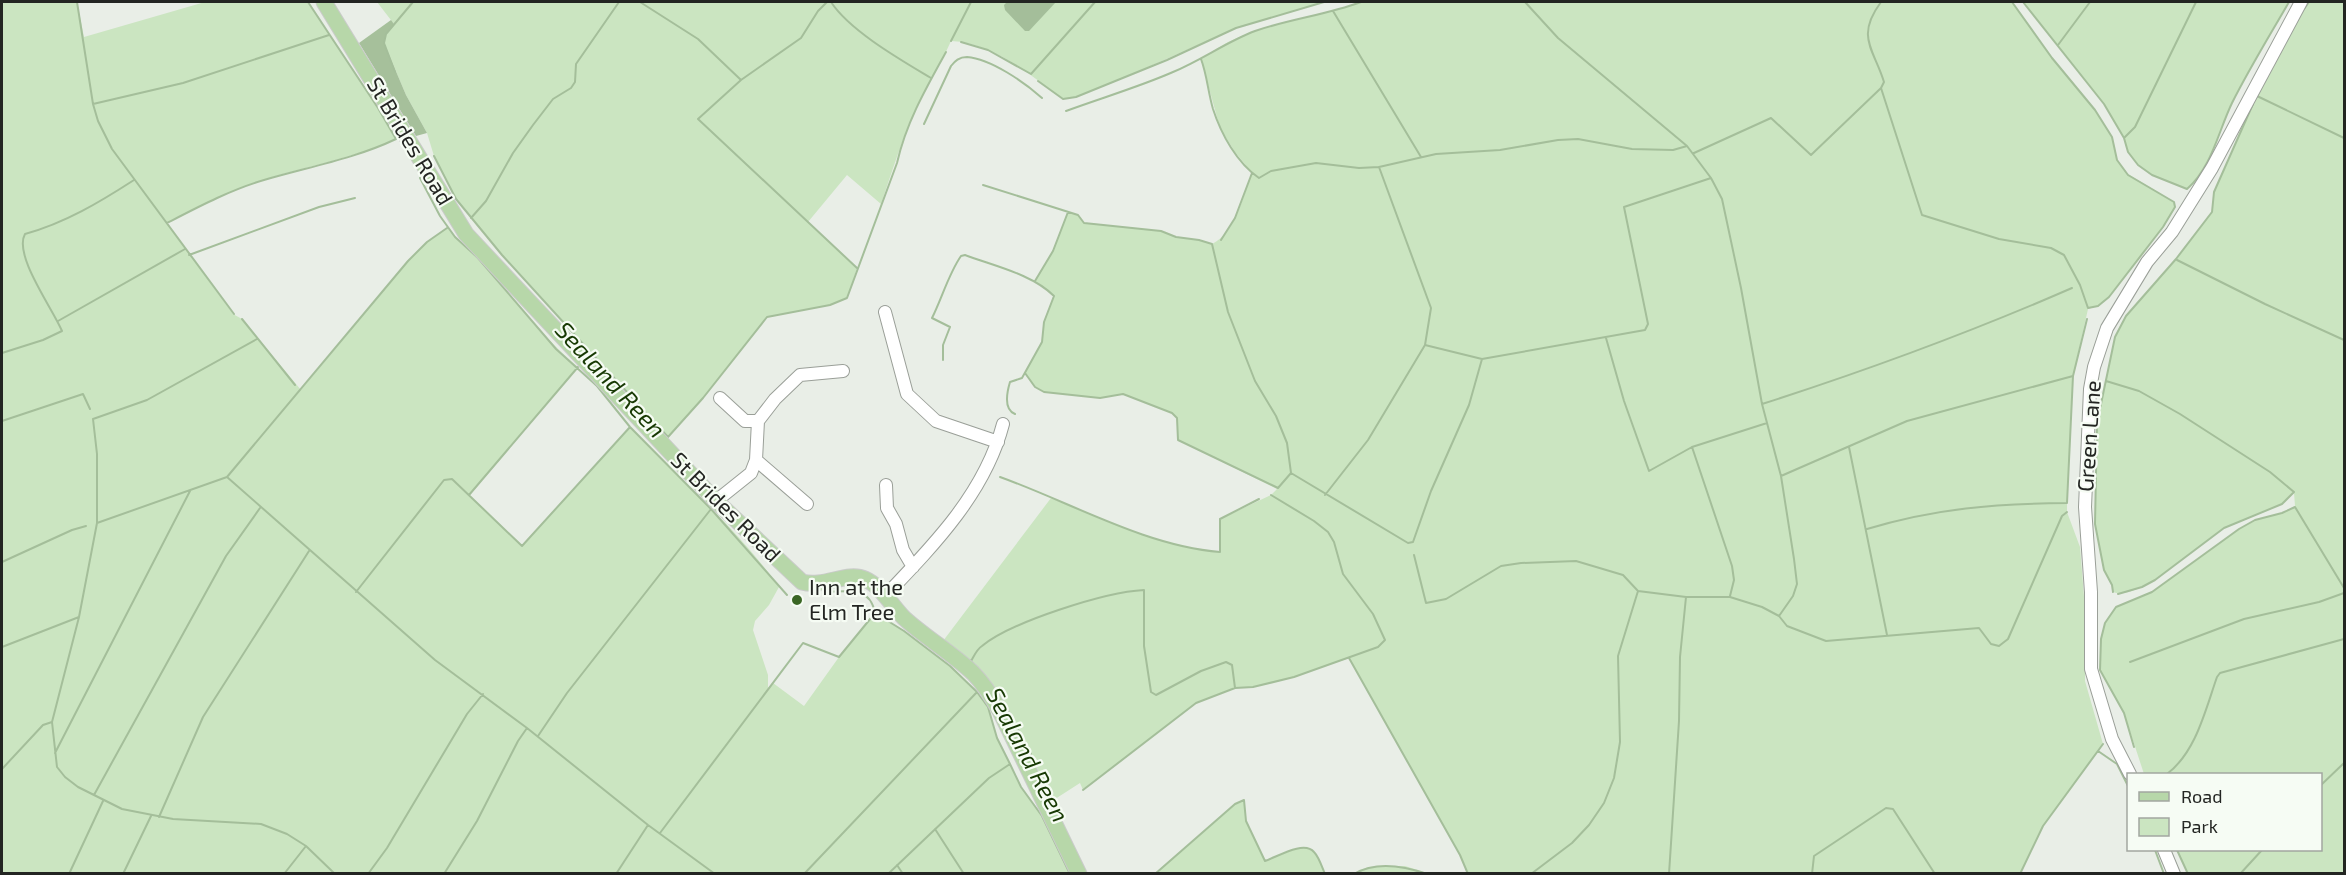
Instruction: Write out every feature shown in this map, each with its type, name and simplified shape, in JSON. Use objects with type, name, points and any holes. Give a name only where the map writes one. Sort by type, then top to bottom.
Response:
[{"type":"main road","name":"St Brides Road","points":[[324,2],[466,234],[716,501],[802,582],[812,585],[858,577],[867,579],[903,616],[973,673],[988,691],[1034,778],[1079,873]]},
{"type":"street","name":"Green Lane","points":[[2129,773],[2112,740],[2091,669],[2091,592],[2085,507],[2090,390],[2094,367],[2107,328],[2147,262],[2172,232],[2212,168],[2301,2]]},
{"type":"street","points":[[885,312],[907,394],[936,421],[998,442]]},
{"type":"street","points":[[716,501],[751,472],[756,460],[758,421],[776,399],[800,375],[843,371]]},
{"type":"street","points":[[720,398],[745,421],[758,421]]},
{"type":"street","points":[[885,596],[956,516],[988,468],[1003,424]]},
{"type":"street","points":[[756,460],[807,504]]},
{"type":"street","points":[[886,485],[888,508],[896,524],[903,550],[913,567]]},
{"type":"street","points":[[2165,851],[2174,873]]},
{"type":"green space","points":[[2,2],[77,2],[84,37],[205,2],[308,2],[396,139],[363,152],[248,185],[167,223],[233,314],[242,319],[301,390],[408,261],[427,242],[448,227],[487,268],[541,332],[578,367],[469,496],[522,545],[630,427],[727,524],[779,587],[769,605],[755,621],[753,630],[768,675],[768,688],[773,683],[804,706],[839,657],[875,613],[904,631],[950,666],[977,692],[988,707],[997,738],[1021,787],[1042,816],[1070,873],[2,873]]},
{"type":"green space","points":[[377,2],[1324,2],[1236,28],[1128,76],[1076,97],[1063,99],[997,54],[967,43],[951,41],[920,99],[881,204],[847,175],[808,222],[857,268],[847,298],[830,305],[767,317],[703,398],[668,437],[502,255],[456,199],[434,156],[427,133],[406,95],[384,43],[386,34],[394,24]]},
{"type":"green space","points":[[1361,2],[2012,2],[2052,58],[2095,110],[2112,137],[2117,160],[2128,174],[2174,202],[2175,207],[2163,227],[2109,297],[2098,306],[2088,309],[2073,376],[2067,512],[2080,547],[2085,609],[2085,681],[2103,744],[2043,826],[2020,873],[1468,873],[1349,658],[1294,677],[1253,687],[1235,688],[1196,703],[1083,790],[1080,783],[1052,801],[1021,733],[996,691],[963,655],[943,641],[1051,498],[1155,539],[1219,552],[1220,519],[1271,495],[1277,489],[1178,440],[1177,418],[1172,413],[1123,394],[1100,398],[1044,392],[1035,387],[1025,373],[1042,342],[1044,322],[1054,296],[1035,281],[1053,251],[1068,212],[1078,215],[1084,223],[1161,231],[1176,237],[1212,244],[1220,238],[1238,213],[1252,173],[1220,128],[1201,59],[1244,35]]},
{"type":"green space","points":[[2023,2],[2289,2],[2232,103],[2209,160],[2187,189],[2152,175],[2138,165],[2128,152],[2124,138],[2104,104]]},
{"type":"green space","points":[[2309,2],[2344,2],[2344,873],[2188,873],[2177,851],[2322,851],[2322,773],[2144,773],[2124,713],[2100,670],[2101,639],[2105,623],[2116,607],[2152,592],[2239,529],[2255,520],[2282,513],[2295,506],[2294,493],[2282,504],[2224,528],[2155,580],[2129,592],[2113,592],[2104,570],[2095,524],[2097,423],[2115,337],[2126,316],[2176,259],[2212,212],[2214,192],[2257,96],[2292,26]]},
{"type":"green space","points":[[1244,800],[1246,821],[1265,861],[1297,849],[1310,849],[1314,852],[1325,873],[1155,873],[1235,804]]},
{"type":"green space","points":[[1405,866],[1427,873],[1354,873],[1368,867]]},
{"type":"shaded area","points":[[1007,2],[1056,2],[1029,31],[1025,31],[1005,10],[1004,5]]},
{"type":"shaded area","points":[[391,20],[394,24],[386,34],[384,43],[406,95],[427,133],[416,136],[359,43]]},
{"type":"waterway","points":[[77,2],[93,104],[98,121],[112,149],[234,314]]},
{"type":"waterway","points":[[167,223],[214,199],[251,184],[347,157],[396,139],[308,2]]},
{"type":"waterway","points":[[395,72],[384,43],[386,34],[413,2]]},
{"type":"waterway","points":[[471,218],[486,201],[513,153],[533,125],[553,99],[571,88],[575,82],[576,64],[619,2]]},
{"type":"waterway","points":[[640,2],[698,39],[741,80]]},
{"type":"waterway","points":[[827,2],[818,11],[801,38],[741,80],[698,119],[857,268]]},
{"type":"waterway","points":[[831,2],[850,24],[863,34],[931,78]]},
{"type":"waterway","points":[[951,41],[971,2]]},
{"type":"waterway","points":[[961,42],[988,50],[1031,74],[1095,2]]},
{"type":"waterway","points":[[1038,81],[1063,99],[1076,97],[1167,60],[1236,28],[1324,2]]},
{"type":"waterway","points":[[1066,111],[1173,72],[1255,31],[1361,2]]},
{"type":"waterway","points":[[1525,2],[1558,38],[1687,146],[1711,178],[1722,199],[1762,404],[1781,476],[1794,559],[1797,584],[1793,596],[1779,616]]},
{"type":"waterway","points":[[1694,153],[1771,118],[1811,155],[1881,88],[1884,82],[1869,43],[1868,34],[1873,14],[1881,2]]},
{"type":"waterway","points":[[1881,88],[1922,215],[1999,239],[2051,248],[2064,255],[2080,285],[2088,308],[2098,306],[2109,297],[2163,227],[2175,207],[2174,202],[2128,175],[2117,160],[2112,137],[2095,110],[2052,58],[2012,2]]},
{"type":"waterway","points":[[2023,2],[2104,104],[2124,138],[2128,152],[2138,165],[2152,175],[2187,189],[2209,160],[2232,103],[2289,2]]},
{"type":"waterway","points":[[2058,45],[2090,2]]},
{"type":"waterway","points":[[2124,138],[2135,127],[2196,2]]},
{"type":"waterway","points":[[2304,9],[2309,2]]},
{"type":"waterway","points":[[1333,11],[1421,157]]},
{"type":"waterway","points":[[93,104],[183,83],[329,35]]},
{"type":"waterway","points":[[434,156],[456,199],[502,255],[668,437],[703,398],[767,317],[830,305],[847,298],[911,120],[946,52]]},
{"type":"waterway","points":[[924,124],[951,66],[962,58],[976,59],[997,67],[1042,98]]},
{"type":"waterway","points":[[1201,59],[1220,128],[1237,156],[1259,178],[1271,171],[1316,163],[1359,168],[1379,167],[1436,154],[1500,150],[1558,140],[1578,139],[1632,149],[1673,150],[1687,146]]},
{"type":"waterway","points":[[2257,96],[2344,138]]},
{"type":"waterway","points":[[2113,592],[2104,570],[2095,524],[2097,423],[2115,337],[2126,316],[2176,259],[2212,212],[2214,192],[2253,104]]},
{"type":"waterway","points":[[1325,495],[1368,440],[1425,345],[1431,308],[1379,167]]},
{"type":"waterway","points":[[1221,240],[1235,218],[1252,173]]},
{"type":"waterway","name":"Sealand Reen","points":[[420,178],[440,216],[455,237],[478,258],[556,349],[597,386],[630,427],[711,509],[787,595]]},
{"type":"waterway","points":[[1425,345],[1482,359],[1645,330],[1648,324],[1624,207],[1711,178]]},
{"type":"waterway","points":[[2,353],[43,340],[62,331],[24,255],[25,234],[82,211],[134,180]]},
{"type":"waterway","points":[[983,185],[1078,215],[1084,223],[1161,231],[1176,237],[1212,244],[1228,312],[1255,381],[1276,416],[1287,443],[1291,473],[1278,488],[1178,440],[1177,418],[1172,413],[1123,394],[1100,398],[1044,392],[1035,387],[1025,373]]},
{"type":"waterway","points":[[189,255],[319,207],[355,198]]},
{"type":"waterway","points":[[1035,281],[1053,251],[1068,212]]},
{"type":"waterway","points":[[97,523],[227,477],[408,261],[427,242],[447,228]]},
{"type":"waterway","points":[[58,321],[185,249]]},
{"type":"waterway","points":[[943,360],[943,345],[950,327],[932,318],[961,256],[965,255],[1012,271],[1045,288],[1054,296],[1044,322],[1042,342],[1022,378],[1010,382],[1009,386],[1007,404],[1011,412],[1015,414]]},
{"type":"waterway","points":[[2177,260],[2344,340]]},
{"type":"waterway","points":[[1762,404],[1919,350],[2072,288]]},
{"type":"waterway","points":[[242,319],[295,385]]},
{"type":"waterway","points":[[1867,529],[1942,512],[2067,503],[2073,376],[2087,319]]},
{"type":"waterway","points":[[1606,338],[1624,401],[1649,471],[1692,447],[1767,423]]},
{"type":"waterway","points":[[257,339],[147,400],[93,419],[97,454],[97,523],[79,617],[52,722],[57,767],[78,787],[122,809],[173,819],[261,824],[287,834],[306,846],[335,874]]},
{"type":"waterway","points":[[1291,473],[1408,543],[1413,542],[1431,491],[1469,405],[1482,359]]},
{"type":"waterway","points":[[469,495],[578,367]]},
{"type":"waterway","points":[[1781,476],[1907,421],[2073,376]]},
{"type":"waterway","points":[[2106,381],[2139,391],[2180,414],[2270,472],[2294,492],[2282,504],[2224,528],[2155,580],[2142,587],[2118,594]]},
{"type":"waterway","points":[[2,421],[83,394],[90,409]]},
{"type":"waterway","points":[[356,592],[444,480],[452,479],[522,546],[630,427]]},
{"type":"waterway","points":[[1692,447],[1732,566],[1734,580],[1730,596]]},
{"type":"waterway","points":[[1849,447],[1887,635]]},
{"type":"waterway","points":[[227,477],[435,660],[527,728],[648,825],[715,874]]},
{"type":"waterway","points":[[1000,477],[1136,532],[1192,548],[1220,552],[1220,519],[1259,499]]},
{"type":"waterway","points":[[55,753],[190,491]]},
{"type":"waterway","points":[[1083,790],[1196,703],[1235,688],[1253,687],[1294,677],[1378,647],[1385,640],[1373,614],[1343,574],[1334,542],[1328,532],[1271,495]]},
{"type":"waterway","points":[[2134,747],[2124,713],[2100,670],[2101,639],[2105,623],[2116,607],[2152,592],[2255,520],[2295,507],[2344,588]]},
{"type":"waterway","points":[[94,795],[226,556],[260,508]]},
{"type":"waterway","points":[[538,736],[567,693],[711,509]]},
{"type":"waterway","points":[[1414,555],[1426,603],[1446,599],[1501,566],[1576,561],[1623,575],[1638,591],[1686,597],[1730,597],[1762,607],[1779,616],[1787,626],[1826,641],[1979,628],[1991,644],[1999,646],[2008,639],[2062,516],[2067,512]]},
{"type":"waterway","points":[[2,562],[72,530],[86,526]]},
{"type":"waterway","points":[[159,817],[203,717],[309,551]]},
{"type":"waterway","points":[[971,661],[980,647],[1014,627],[1083,602],[1144,590],[1144,646],[1151,692],[1156,695],[1201,671],[1226,662],[1232,665],[1235,688]]},
{"type":"waterway","name":"Sealand Reen","points":[[827,592],[851,591],[863,594],[872,604],[875,613],[904,631],[950,666],[977,692],[988,707],[997,738],[1021,787],[1042,816],[1070,874]]},
{"type":"waterway","points":[[1531,874],[1572,843],[1589,825],[1604,803],[1614,778],[1620,742],[1618,656],[1638,591]]},
{"type":"waterway","points":[[2130,662],[2244,619],[2319,602],[2344,593]]},
{"type":"waterway","points":[[1669,874],[1679,721],[1680,657],[1686,597]]},
{"type":"waterway","points":[[660,833],[803,643],[839,657],[875,613]]},
{"type":"waterway","points":[[2,647],[79,617]]},
{"type":"waterway","points":[[2168,773],[2177,765],[2192,743],[2220,673],[2344,639]]},
{"type":"waterway","points":[[1349,658],[1460,855],[1468,874]]},
{"type":"waterway","points":[[970,660],[988,680]]},
{"type":"waterway","points":[[804,874],[977,692]]},
{"type":"waterway","points":[[368,874],[387,848],[467,714],[483,694]]},
{"type":"waterway","points":[[1006,707],[1031,754]]},
{"type":"waterway","points":[[2,769],[43,725],[52,722]]},
{"type":"waterway","points":[[444,874],[477,821],[527,728]]},
{"type":"waterway","points":[[2020,874],[2043,826],[2103,744]]},
{"type":"waterway","points":[[2098,751],[2117,764],[2127,784]]},
{"type":"waterway","points":[[2322,784],[2344,763]]},
{"type":"waterway","points":[[888,874],[989,778],[1010,764]]},
{"type":"waterway","points":[[1155,874],[1235,804],[1244,800],[1246,821],[1265,861],[1297,849],[1310,849],[1314,852],[1325,874]]},
{"type":"waterway","points":[[69,874],[103,801]]},
{"type":"waterway","points":[[1812,874],[1814,856],[1886,808],[1893,809],[1935,874]]},
{"type":"waterway","points":[[123,874],[151,816]]},
{"type":"waterway","points":[[616,874],[648,825]]},
{"type":"waterway","points":[[935,829],[964,874]]},
{"type":"waterway","points":[[284,874],[306,846]]},
{"type":"waterway","points":[[2155,851],[2164,874]]},
{"type":"waterway","points":[[2177,851],[2188,874]]},
{"type":"waterway","points":[[2240,874],[2261,851]]},
{"type":"waterway","points":[[897,865],[903,874]]},
{"type":"waterway","points":[[1354,874],[1371,867],[1381,866],[1409,869],[1427,874]]},
{"type":"place","name":"Inn at the Elm Tree","points":[[797,600]]}]
